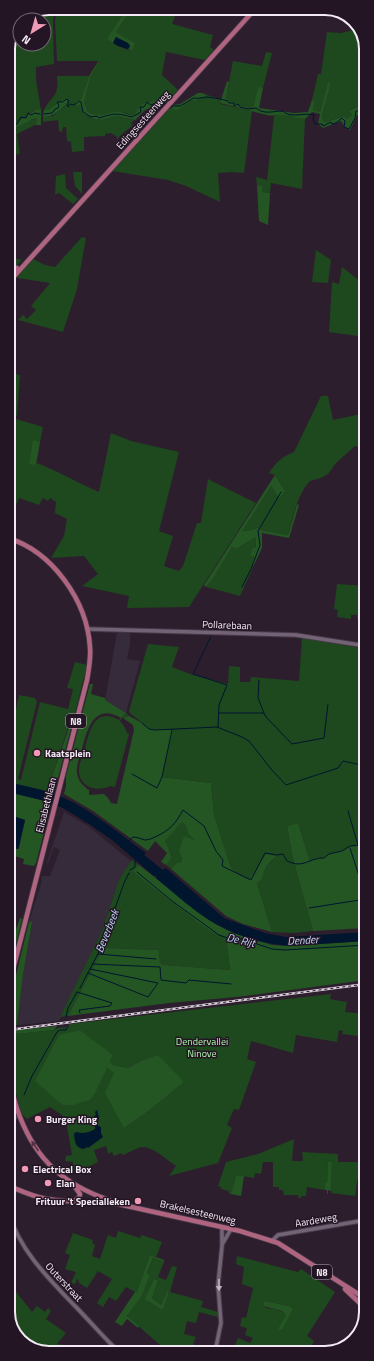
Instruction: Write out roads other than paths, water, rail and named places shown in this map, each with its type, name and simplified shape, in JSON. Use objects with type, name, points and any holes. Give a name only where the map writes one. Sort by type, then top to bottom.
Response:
[{"type":"main road","name":"Edingsesteenweg","points":[[15,275],[250,15]]},
{"type":"main road","name":"Edingsesteenweg","points":[[15,271],[43,243]]},
{"type":"main road","name":"N8","points":[[15,541],[40,555],[51,564],[66,583],[78,602],[87,629]]},
{"type":"main road","name":"Elisabethlaan","points":[[15,962],[88,672],[90,648],[87,629]]},
{"type":"main road","name":"N8","points":[[15,1101],[19,1116],[36,1148],[60,1176],[72,1184]]},
{"type":"main road","points":[[15,1122],[24,1125]]},
{"type":"main road","points":[[72,1184],[80,1194],[79,1198],[74,1201]]},
{"type":"main road","name":"Brakelsesteenweg","points":[[72,1184],[118,1204]]},
{"type":"main road","name":"Brakelsesteenweg","points":[[15,1188],[40,1198],[74,1201],[100,1201],[118,1204],[250,1234],[278,1243],[296,1253],[359,1295]]},
{"type":"main road","name":"Brakelsesteenweg","points":[[272,1241],[338,1283],[359,1302]]},
{"type":"street","name":"Pollarebaan","points":[[87,629],[296,635],[359,645]]},
{"type":"street","name":"Aardeweg","points":[[272,1241],[278,1235],[359,1221]]},
{"type":"street","points":[[216,1346],[221,1323],[218,1285],[222,1246],[222,1227]]},
{"type":"street","name":"Outerstraat","points":[[15,1229],[18,1236],[42,1271],[102,1336],[113,1346]]},
{"type":"street","points":[[222,1246],[231,1229]]},
{"type":"water","points":[[116,37],[128,43],[130,46],[128,49],[113,43]]},
{"type":"water","name":"Dender","points":[[15,784],[56,794],[84,809],[146,853],[144,855],[163,870],[165,868],[168,870],[224,918],[265,933],[286,937],[359,932],[359,941],[289,946],[262,942],[226,929],[210,921],[194,910],[156,878],[157,877],[155,875],[154,876],[112,840],[63,808],[41,800],[15,794]]},
{"type":"water","points":[[15,817],[25,820],[18,849],[15,848]]},
{"type":"water","points":[[97,1110],[99,1118],[97,1125],[101,1127],[103,1137],[88,1148],[81,1148],[76,1144],[74,1134],[76,1132],[84,1133],[95,1129],[95,1125],[93,1124],[95,1121],[94,1116],[96,1115],[95,1112]]},
{"type":"waterway","points":[[170,106],[180,106],[194,98],[208,97],[234,103],[234,106],[238,104],[240,107],[248,109],[256,108],[265,112],[283,111],[290,115],[311,114],[314,115],[313,119],[315,124],[322,124],[323,126],[331,122],[332,124],[336,123],[342,118],[345,121],[344,127],[349,129],[355,118],[356,111],[359,111]]},
{"type":"waterway","points":[[44,114],[52,113],[59,106],[57,102],[62,102],[67,99],[69,101],[67,105],[68,107],[70,104],[74,105],[79,101],[81,102],[83,112],[91,117],[97,116],[99,118],[116,114],[132,117],[141,112],[140,107],[144,107],[147,102],[151,105],[160,101],[166,104]]},
{"type":"waterway","points":[[15,125],[21,117],[26,118],[28,113],[31,115],[35,113],[40,114]]},
{"type":"waterway","points":[[242,587],[260,545],[258,531],[281,492]]},
{"type":"waterway","points":[[211,636],[193,674],[227,685],[219,705],[218,727]]},
{"type":"waterway","points":[[219,713],[264,713],[258,698],[259,680]]},
{"type":"waterway","points":[[264,713],[292,744],[324,738],[328,704]]},
{"type":"waterway","points":[[142,723],[149,729],[155,730],[217,727],[242,737],[249,741],[286,785],[338,768],[343,761],[359,764]]},
{"type":"waterway","points":[[132,774],[157,788],[162,777],[172,730]]},
{"type":"waterway","points":[[129,841],[133,837],[146,840],[162,834],[172,826],[183,810],[204,826],[216,851],[223,860],[222,866],[251,880],[265,853],[277,855],[283,854],[287,861],[302,864],[319,858],[324,858],[329,854],[342,851],[350,846],[359,845]]},
{"type":"waterway","points":[[348,811],[358,845]]},
{"type":"waterway","points":[[350,848],[359,876]]},
{"type":"waterway","name":"Beverbeek","points":[[130,870],[135,867],[135,860]]},
{"type":"waterway","name":"De Rijt","points":[[137,872],[172,901],[219,935],[228,938],[242,939],[272,949],[285,950],[359,945]]},
{"type":"waterway","name":"Beverbeek","points":[[80,988],[101,948],[129,873]]},
{"type":"waterway","points":[[309,908],[359,900]]},
{"type":"waterway","points":[[98,954],[156,959]]},
{"type":"waterway","points":[[92,964],[160,967],[161,980],[186,983],[189,980],[231,984]]},
{"type":"waterway","points":[[88,973],[148,997],[158,983],[90,969]]},
{"type":"waterway","points":[[77,992],[112,1003],[110,1006],[79,1010],[80,1013]]},
{"type":"waterway","name":"Beverbeek","points":[[66,1017],[68,1008],[77,992]]},
{"type":"waterway","name":"Beverbeek","points":[[24,1095],[32,1076],[57,1032],[60,1030],[66,1030],[67,1028]]},
{"type":"railway","points":[[15,1029],[359,985]]},
{"type":"place","name":"Kaatsplein","points":[[37,753]]},
{"type":"place","name":"Burger King","points":[[38,1119]]},
{"type":"place","name":"Electrical Box","points":[[25,1169]]},
{"type":"place","name":"Elan","points":[[48,1183]]},
{"type":"place","name":"Frituur 't Specialleken","points":[[138,1201]]},
{"type":"park label","name":"Dendervallei Ninove","points":[[202,1046]]}]
